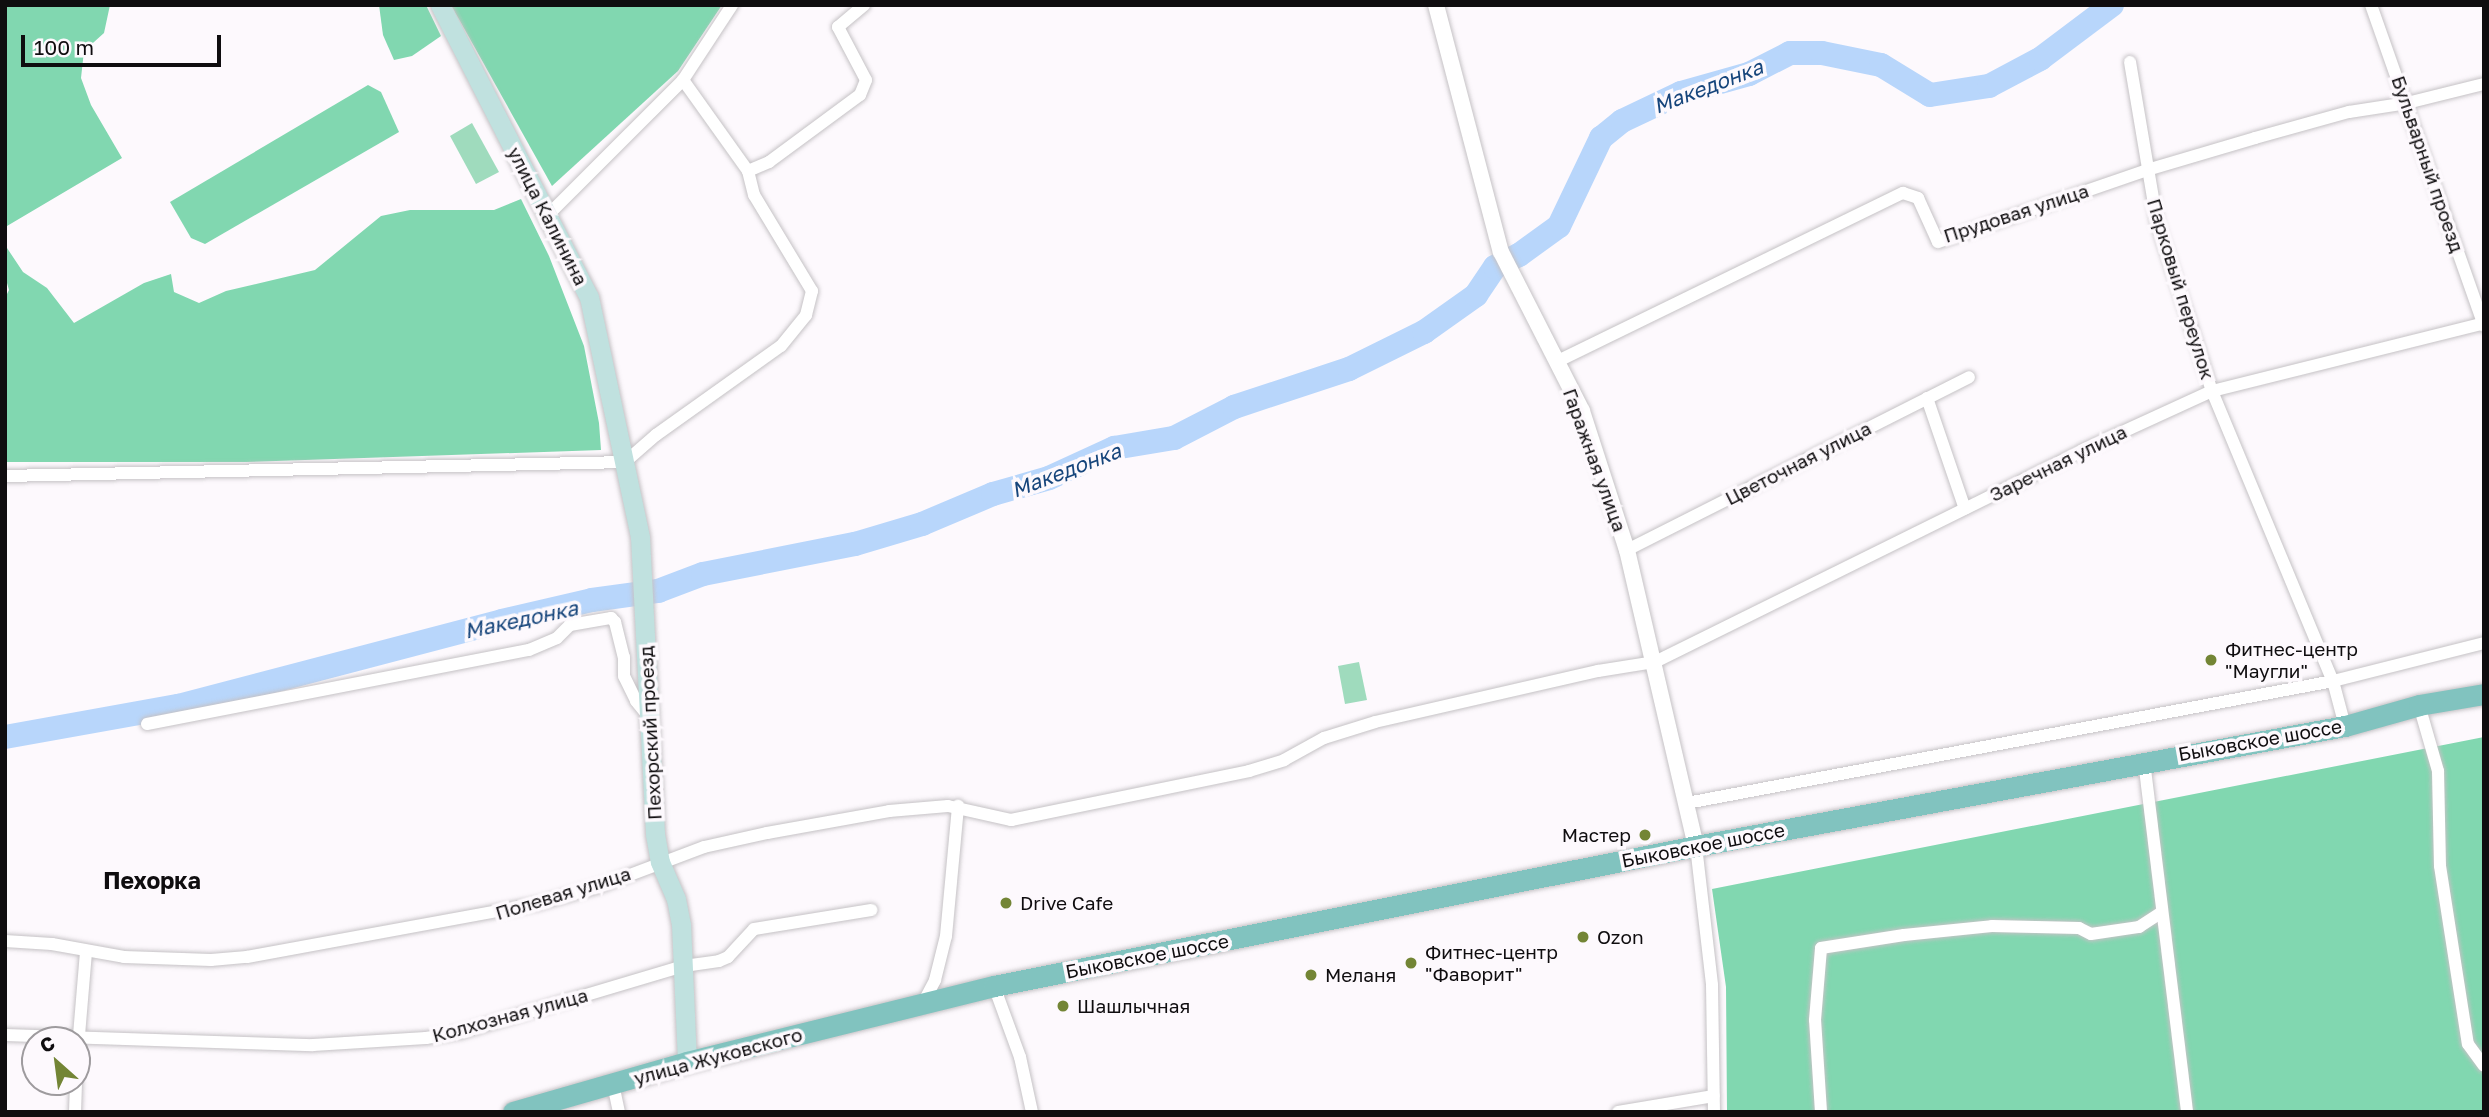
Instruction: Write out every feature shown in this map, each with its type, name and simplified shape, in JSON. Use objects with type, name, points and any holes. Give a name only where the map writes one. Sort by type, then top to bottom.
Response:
[{"type":"main road","name":"улица Калинина","points":[[440,5],[589,297],[640,537],[644,604]]},
{"type":"main road","name":"Пехорский проезд","points":[[644,604],[655,834],[660,862],[676,899],[684,966],[683,1027],[687,1062]]},
{"type":"main road","name":"Быковское шоссе","points":[[923,1003],[994,986],[1696,846],[2344,726],[2419,705],[2484,694]]},
{"type":"main road","name":"улица Жуковского","points":[[513,1112],[687,1062],[923,1003]]},
{"type":"street","points":[[549,214],[683,80],[732,5]]},
{"type":"street","points":[[748,171],[769,162],[860,95],[866,80],[838,27],[864,5]]},
{"type":"street","name":"Гаражная улица","points":[[1436,5],[1505,259],[1581,411],[1627,550],[1696,846]]},
{"type":"street","name":"Бульварный проезд","points":[[2371,5],[2484,324]]},
{"type":"street","name":"Парковый переулок","points":[[2130,62],[2157,222],[2212,391],[2333,681],[2344,726]]},
{"type":"street","points":[[5,476],[625,462],[656,435],[781,346],[806,315],[812,291],[754,195],[748,171],[683,80]]},
{"type":"street","name":"Прудовая улица","points":[[1558,361],[1903,193],[1918,198],[1938,242],[2147,170],[2349,112],[2407,103],[2484,83]]},
{"type":"street","name":"Заречная улица","points":[[958,806],[1011,820],[1057,811],[1249,771],[1284,760],[1324,738],[1374,722],[1598,671],[1655,662],[2212,391],[2484,324]]},
{"type":"street","name":"Цветочная улица","points":[[1627,550],[1969,376]]},
{"type":"street","points":[[1927,398],[1965,509]]},
{"type":"street","points":[[147,724],[529,650],[557,638],[569,625],[611,618],[615,622],[624,657],[624,676],[636,701],[649,717]]},
{"type":"street","points":[[1687,803],[2333,681],[2484,643]]},
{"type":"street","points":[[2419,705],[2438,771],[2440,866],[2468,1044],[2484,1066]]},
{"type":"street","points":[[2144,761],[2187,1112]]},
{"type":"street","points":[[923,1003],[935,980],[946,936],[958,806]]},
{"type":"street","name":"Полевая улица","points":[[5,941],[52,944],[124,957],[211,960],[317,947],[405,926],[482,916],[537,904],[598,887],[704,847],[780,830],[889,811],[958,806]]},
{"type":"street","points":[[1696,846],[1712,985],[1714,1112]]},
{"type":"street","name":"Колхозная улица","points":[[91,1038],[313,1045],[426,1038],[462,1032],[684,966],[728,957],[754,929],[871,910]]},
{"type":"street","points":[[1821,1112],[1815,1020],[1821,948],[1904,935],[1992,926],[2078,928],[2091,934],[2139,927],[2162,912]]},
{"type":"street","points":[[79,1026],[86,951]]},
{"type":"street","points":[[994,986],[1020,1056],[1032,1112]]},
{"type":"street","points":[[613,1084],[619,1112]]},
{"type":"street","points":[[1618,1112],[1714,1096]]},
{"type":"green space","points":[[5,5],[110,5],[104,33],[84,51],[81,78],[91,105],[122,158],[7,226],[7,248],[23,272],[47,288],[74,323],[144,283],[171,274],[174,292],[199,303],[226,291],[315,270],[381,216],[410,210],[494,210],[521,199],[549,256],[584,346],[599,423],[601,450],[246,462],[5,462],[5,298],[9,290],[5,276]]},
{"type":"green space","points":[[379,5],[426,5],[441,36],[412,56],[394,60],[383,35]]},
{"type":"green space","points":[[451,5],[722,5],[678,71],[552,186]]},
{"type":"green space","points":[[368,85],[381,92],[399,132],[205,244],[191,238],[170,202]]},
{"type":"green space","points":[[472,123],[499,172],[476,184],[450,136]]},
{"type":"green space","points":[[1359,662],[1367,700],[1345,704],[1338,666]]},
{"type":"green space","points":[[2484,737],[2484,1112],[1727,1112],[1726,987],[1712,889]]},
{"type":"waterway","name":"Македонка","points":[[5,737],[178,706],[502,621],[592,600],[658,591],[703,574],[855,544],[922,524],[993,494],[1049,478],[1114,448],[1174,438],[1234,407],[1349,369],[1424,332],[1476,295],[1495,267],[1519,255],[1559,226],[1601,138],[1622,121],[1681,93],[1749,74],[1790,53],[1822,53],[1881,65],[1930,95],[1989,86],[2040,59],[2112,5]]},
{"type":"place","name":"Фитнес-центр \"Маугли\"","points":[[2211,660]]},
{"type":"place","name":"Мастер","points":[[1645,835]]},
{"type":"place","name":"Drive Cafe","points":[[1006,903]]},
{"type":"place","name":"Ozon","points":[[1583,937]]},
{"type":"place","name":"Фитнес-центр \"Фаворит\"","points":[[1411,963]]},
{"type":"place","name":"Меланя","points":[[1311,975]]},
{"type":"place","name":"Шашлычная","points":[[1063,1006]]},
{"type":"district","name":"Пехорка","points":[[152,880]]}]
